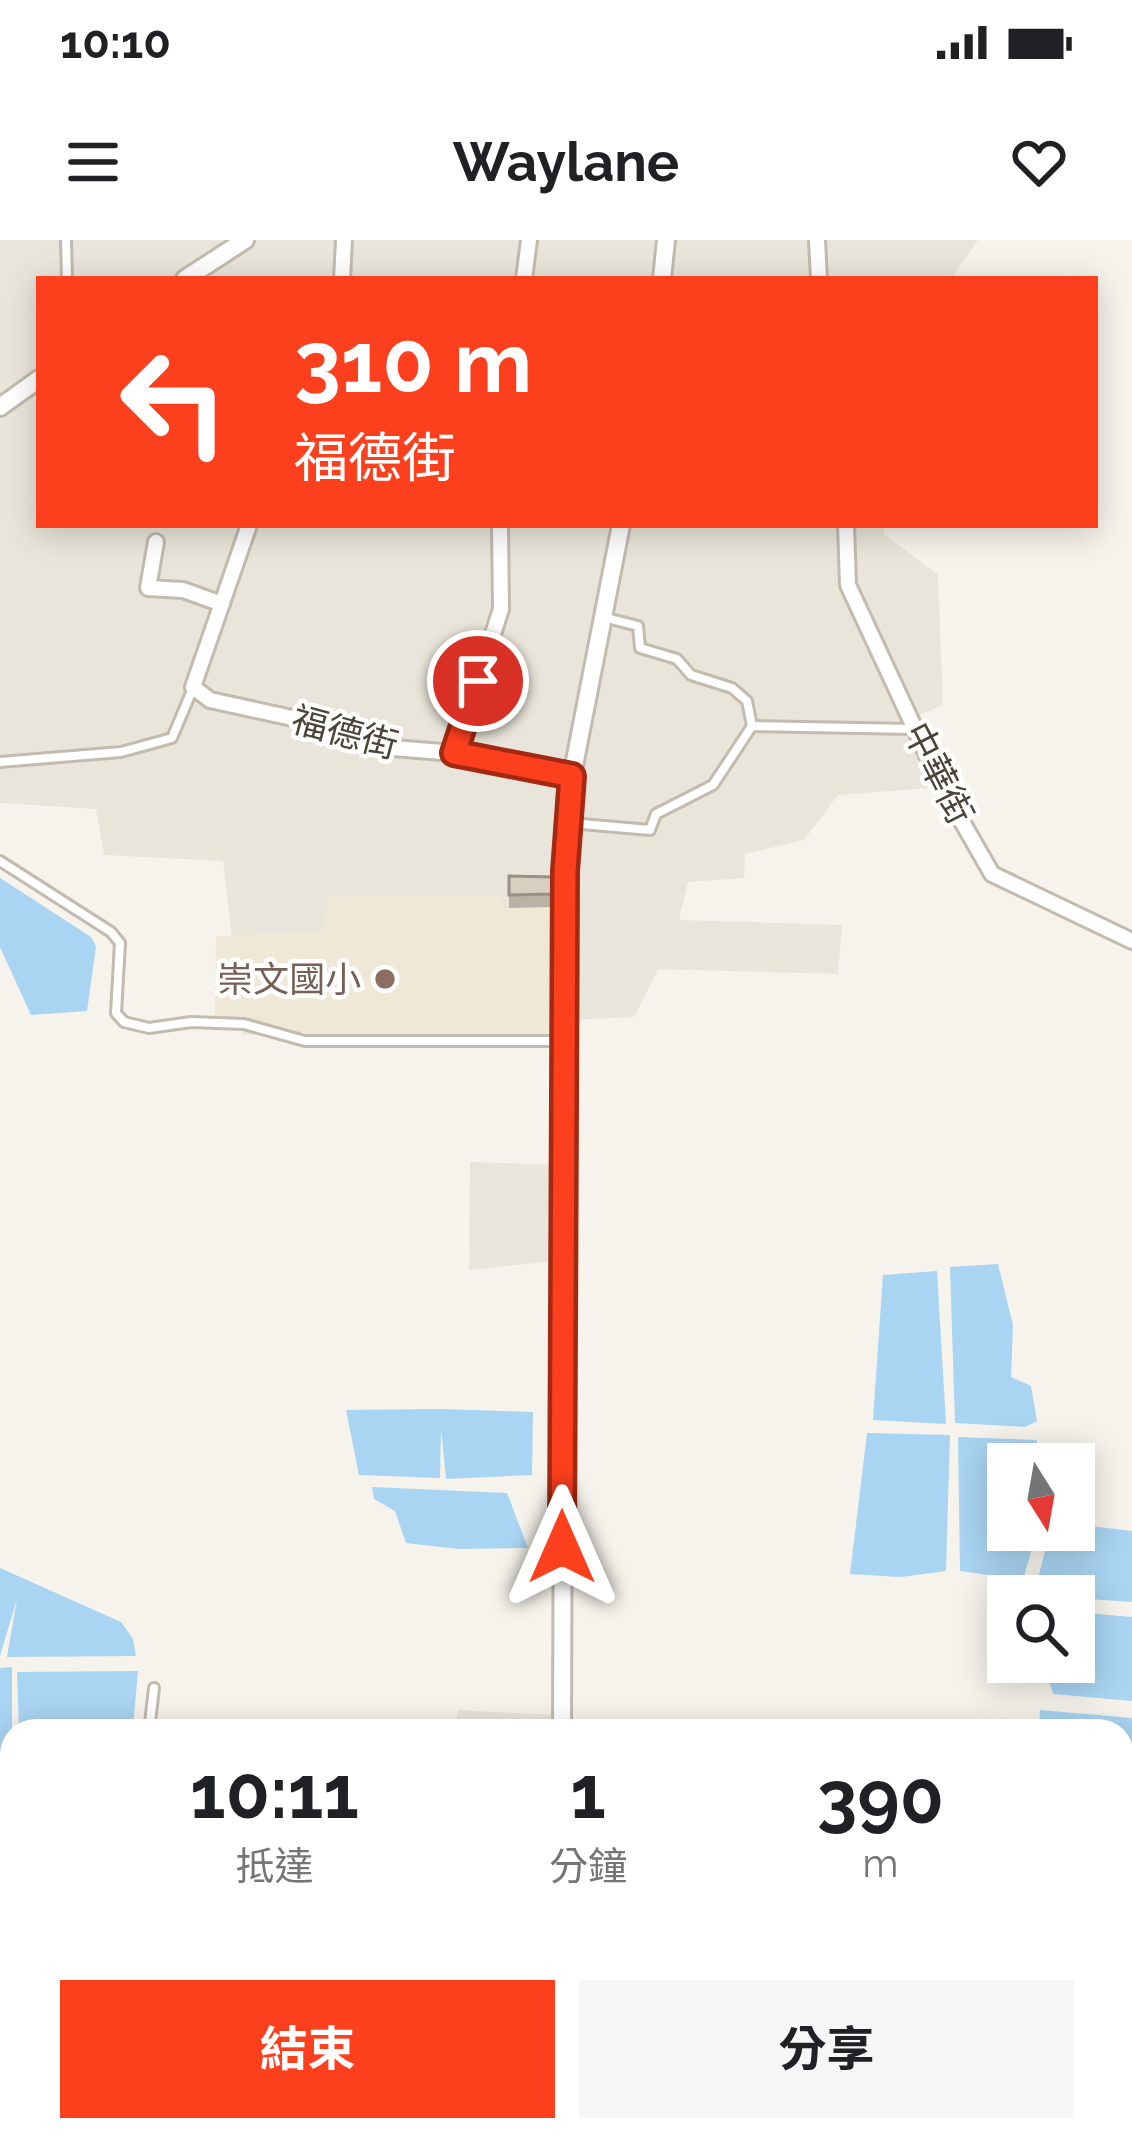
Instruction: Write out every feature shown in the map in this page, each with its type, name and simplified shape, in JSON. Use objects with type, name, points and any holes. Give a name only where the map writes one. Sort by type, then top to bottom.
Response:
[{"type":"street","points":[[190,276],[245,240]]},
{"type":"street","points":[[342,276],[344,240]]},
{"type":"street","points":[[524,276],[529,240]]},
{"type":"street","points":[[662,276],[667,240]]},
{"type":"street","points":[[817,240],[819,276]]},
{"type":"street","points":[[0,406],[36,381]]},
{"type":"street","points":[[194,687],[248,528]]},
{"type":"street","points":[[454,753],[501,609],[500,528]]},
{"type":"street","points":[[562,1719],[569,823],[572,776],[620,528]]},
{"type":"street","name":"中華街","points":[[846,528],[848,585],[915,729],[992,874],[1132,941]]},
{"type":"street","points":[[156,542],[148,588],[183,590],[222,604]]},
{"type":"street","name":"福德街","points":[[194,687],[210,700],[329,726],[368,746],[454,753],[572,776]]},
{"type":"lane","points":[[66,240],[67,276]]},
{"type":"lane","points":[[569,823],[650,830],[656,814],[713,785],[752,726],[747,700],[732,688],[692,675],[677,659],[640,648],[638,626],[603,617]]},
{"type":"lane","points":[[0,762],[122,752],[172,738],[194,687]]},
{"type":"lane","points":[[752,726],[915,729]]},
{"type":"lane","points":[[0,861],[111,932],[120,943],[116,1012],[124,1022],[149,1028],[191,1022],[244,1024],[305,1041],[564,1041]]},
{"type":"lane","points":[[150,1719],[154,1688]]},
{"type":"shaded area","points":[[0,240],[978,240],[953,276],[36,276],[36,528],[884,528],[884,534],[938,575],[943,705],[908,720],[928,788],[838,795],[804,840],[745,854],[744,878],[688,882],[679,920],[842,925],[838,974],[658,969],[634,1017],[243,1035],[223,861],[104,855],[96,809],[0,803]]},
{"type":"shaded area","name":"崇文國小","points":[[502,895],[503,908],[554,907],[555,1036],[306,1039],[305,1031],[261,1028],[260,1017],[215,1017],[216,936],[325,931],[328,897]]},
{"type":"shaded area","points":[[470,1162],[558,1165],[555,1261],[469,1270]]},
{"type":"shaded area","points":[[458,1710],[555,1715],[555,1719],[456,1719]]},
{"type":"water","points":[[0,878],[91,937],[96,946],[87,1011],[31,1015],[0,947]]},
{"type":"water","points":[[998,1264],[1013,1325],[1011,1377],[1031,1386],[1037,1421],[1025,1427],[955,1423],[950,1267]]},
{"type":"water","points":[[937,1271],[946,1424],[873,1420],[883,1275]]},
{"type":"water","points":[[346,1410],[533,1412],[532,1475],[446,1479],[441,1428],[440,1478],[359,1475]]},
{"type":"water","points":[[867,1433],[950,1435],[946,1571],[901,1577],[850,1574]]},
{"type":"water","points":[[958,1437],[1037,1440],[987,1443],[987,1551],[1031,1551],[1024,1575],[960,1571]]},
{"type":"water","points":[[372,1487],[507,1493],[528,1548],[459,1549],[406,1543],[395,1511],[374,1499]]},
{"type":"water","points":[[1095,1527],[1132,1531],[1132,1602],[1095,1599],[1095,1575],[1039,1575],[1045,1551],[1095,1551]]},
{"type":"water","points":[[0,1568],[121,1622],[133,1639],[136,1656],[7,1657],[17,1599],[0,1656]]},
{"type":"water","points":[[1095,1614],[1132,1617],[1132,1701],[1053,1694],[1050,1683],[1095,1683]]},
{"type":"water","points":[[12,1667],[12,1719],[0,1719],[0,1668]]},
{"type":"water","points":[[138,1671],[134,1719],[19,1719],[17,1672]]},
{"type":"water","points":[[1040,1710],[1132,1718],[1132,1719],[1040,1719]]},
{"type":"building","points":[[509,876],[552,877],[552,894],[509,895]]},
{"type":"place","name":"崇文國小","points":[[385,979]]},
{"type":"route","points":[[478,681],[454,753],[572,776],[565,871],[562,1547]]}]
